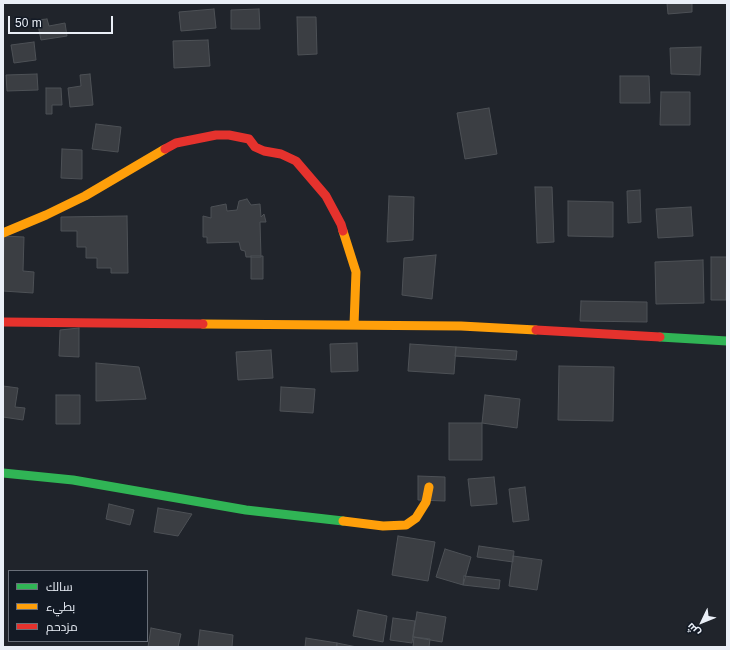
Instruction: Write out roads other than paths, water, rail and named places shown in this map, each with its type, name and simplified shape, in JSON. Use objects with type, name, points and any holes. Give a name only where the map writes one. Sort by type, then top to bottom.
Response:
[{"type":"street","points":[[3,234],[85,196],[176,143],[216,135],[229,135],[249,140],[255,147],[264,151],[281,154],[296,161],[326,196],[341,224],[356,272],[354,325]]},
{"type":"street","points":[[3,322],[461,326],[727,341]]},
{"type":"street","points":[[3,473],[73,480],[246,510],[383,526],[406,525],[416,518],[426,502],[429,487]]}]
